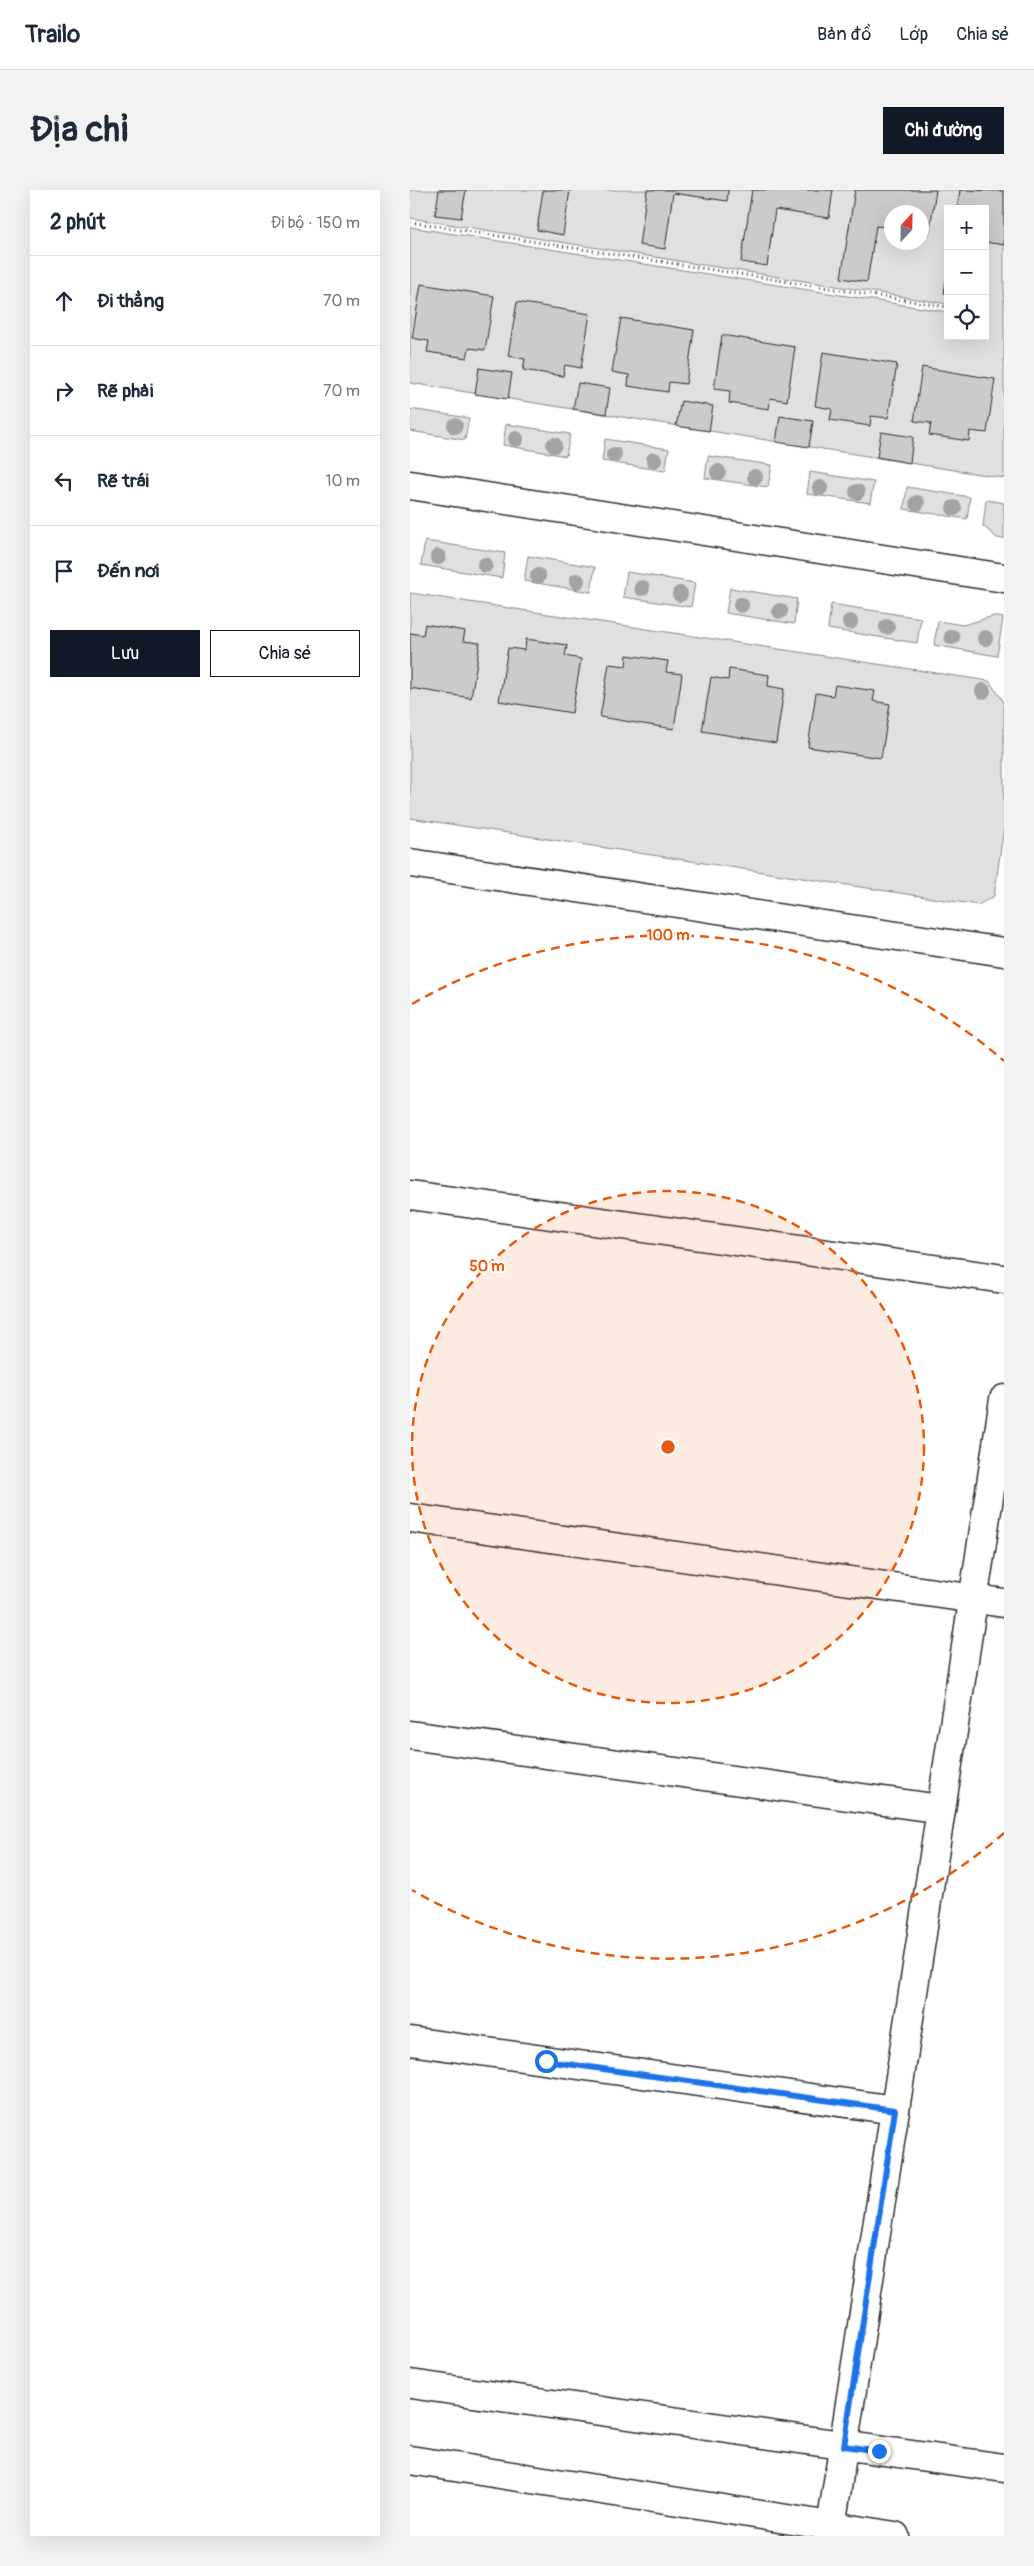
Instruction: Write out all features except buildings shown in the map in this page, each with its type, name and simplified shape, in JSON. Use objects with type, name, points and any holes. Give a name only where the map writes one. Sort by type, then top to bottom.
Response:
[{"type":"street","points":[[410,485],[1004,578]]},
{"type":"street","points":[[410,864],[1004,952]]},
{"type":"street","points":[[410,1195],[1004,1279]]},
{"type":"street","points":[[831,2527],[1004,1400]]},
{"type":"street","points":[[410,1518],[1004,1603]]},
{"type":"street","points":[[410,1735],[941,1810]]},
{"type":"street","points":[[410,2041],[895,2110]]},
{"type":"street","points":[[410,2384],[1004,2468]]},
{"type":"street","points":[[410,2460],[895,2536]]},
{"type":"path","points":[[410,222],[944,306]]},
{"type":"shaded area","points":[[410,190],[1004,190],[1004,478],[410,383],[410,227],[944,311],[944,340],[989,340],[989,205],[944,205],[944,303],[410,218]]},
{"type":"shaded area","points":[[410,409],[469,418],[465,440],[410,431]]},
{"type":"shaded area","points":[[506,424],[570,434],[566,456],[503,445]]},
{"type":"shaded area","points":[[605,439],[669,449],[665,471],[602,461]]},
{"type":"shaded area","points":[[708,456],[772,465],[768,487],[705,478]]},
{"type":"shaded area","points":[[810,472],[874,482],[870,503],[807,494]]},
{"type":"shaded area","points":[[907,487],[970,497],[967,519],[904,509]]},
{"type":"shaded area","points":[[986,500],[1004,503],[1004,539],[997,538],[983,526]]},
{"type":"shaded area","points":[[425,541],[505,553],[502,578],[421,565]]},
{"type":"shaded area","points":[[528,556],[595,567],[591,592],[524,581]]},
{"type":"shaded area","points":[[627,572],[695,583],[691,607],[623,597]]},
{"type":"shaded area","points":[[730,588],[797,599],[794,624],[726,613]]},
{"type":"shaded area","points":[[410,593],[989,681],[1004,702],[1004,827],[994,896],[978,905],[410,818]]},
{"type":"shaded area","points":[[831,604],[921,618],[917,643],[828,629]]},
{"type":"shaded area","points":[[994,616],[1003,618],[997,656],[934,645],[938,621],[963,625]]},
{"type":"route","points":[[546,2061],[895,2110],[844,2446],[879,2451]]}]
